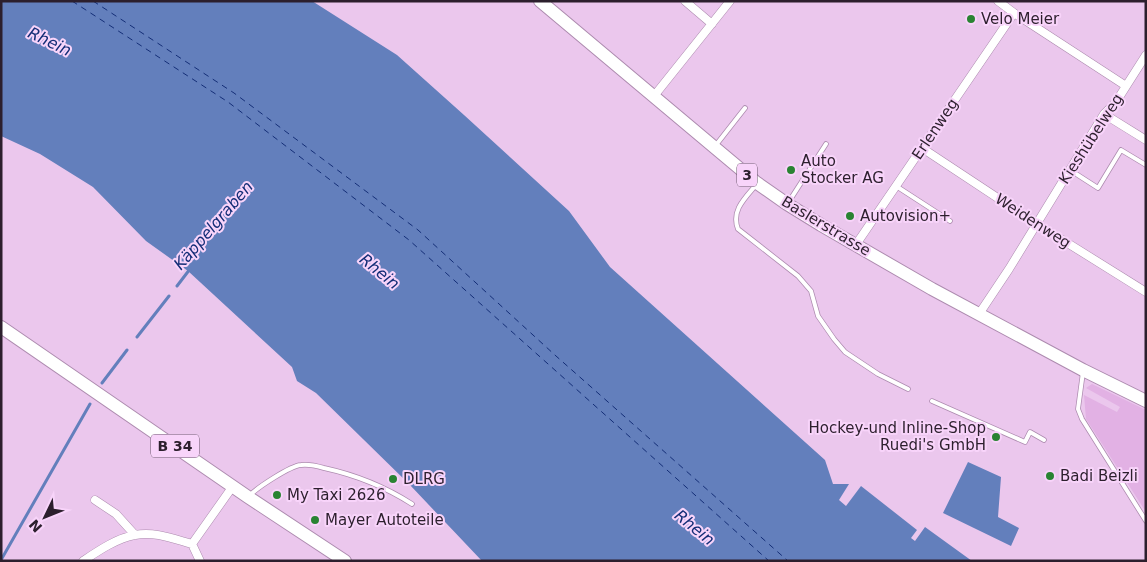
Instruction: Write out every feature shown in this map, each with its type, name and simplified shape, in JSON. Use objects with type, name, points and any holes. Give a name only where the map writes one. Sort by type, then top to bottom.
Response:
[{"type":"main road","name":"Baslerstrasse","points":[[540,1],[714,148],[757,183],[787,204],[856,246],[979,314],[1083,370],[1146,401]]},
{"type":"main road","name":"B 34","points":[[3,333],[101,396],[344,561]]},
{"type":"street","points":[[685,1],[712,24]]},
{"type":"street","points":[[654,96],[730,1]]},
{"type":"street","points":[[998,1],[1126,86]]},
{"type":"street","name":"Erlenweg","points":[[856,246],[1014,13]]},
{"type":"street","name":"Kieshübelweg","points":[[979,314],[1104,114],[1116,102],[1146,54]]},
{"type":"street","points":[[1104,114],[1146,140]]},
{"type":"street","name":"Weidenweg","points":[[922,148],[1037,224],[1146,292]]},
{"type":"street","points":[[192,544],[232,486]]},
{"type":"street","points":[[95,500],[116,514],[135,535]]},
{"type":"street","points":[[83,561],[104,547],[135,535],[162,535],[192,544],[200,561]]},
{"type":"lane","points":[[714,148],[745,108]]},
{"type":"lane","points":[[787,204],[826,144]]},
{"type":"lane","points":[[1070,170],[1098,188],[1121,150],[1146,165]]},
{"type":"lane","points":[[757,183],[739,207],[734,220],[738,229],[798,276],[811,291],[818,316],[845,352],[878,374],[908,389]]},
{"type":"lane","points":[[896,186],[950,220]]},
{"type":"lane","points":[[1083,370],[1078,409],[1082,419],[1146,521]]},
{"type":"lane","points":[[932,401],[1025,442],[1030,432],[1044,440]]},
{"type":"lane","points":[[248,497],[257,488],[292,468],[299,465],[308,465],[336,470],[369,480],[412,504]]},
{"type":"shaded area","points":[[1092,384],[1146,410],[1146,512],[1086,419],[1084,395],[1117,412],[1120,407],[1086,388]]},
{"type":"water","name":"Rhein","points":[[1,1],[312,1],[397,55],[569,211],[610,267],[825,460],[833,484],[849,484],[839,500],[846,506],[861,486],[917,530],[911,538],[915,541],[925,527],[972,561],[482,561],[410,485],[316,393],[297,381],[292,367],[188,271],[146,241],[93,187],[40,154],[1,136]]},
{"type":"water","points":[[968,462],[1001,477],[998,517],[1019,528],[1011,546],[943,513]]},
{"type":"waterway","name":"Käppelgraben","points":[[177,286],[190,269]]},
{"type":"waterway","name":"Käppelgraben","points":[[137,337],[169,296]]},
{"type":"waterway","name":"Käppelgraben","points":[[102,383],[127,350]]},
{"type":"waterway","name":"Käppelgraben","points":[[1,560],[90,404]]},
{"type":"ferry route","points":[[72,1],[228,102],[409,240],[769,561]]},
{"type":"ferry route","points":[[93,1],[234,93],[418,230],[556,356],[788,561]]},
{"type":"place","name":"Velo Meier","points":[[971,19]]},
{"type":"place","name":"Auto Stocker AG","points":[[791,170]]},
{"type":"place","name":"Autovision+","points":[[850,216]]},
{"type":"place","name":"Hockey-und Inline-Shop Ruedi's GmbH","points":[[996,437]]},
{"type":"place","name":"Badi Beizli","points":[[1050,476]]},
{"type":"place","name":"DLRG","points":[[393,479]]},
{"type":"place","name":"My Taxi 2626","points":[[277,495]]},
{"type":"place","name":"Mayer Autoteile","points":[[315,520]]}]
